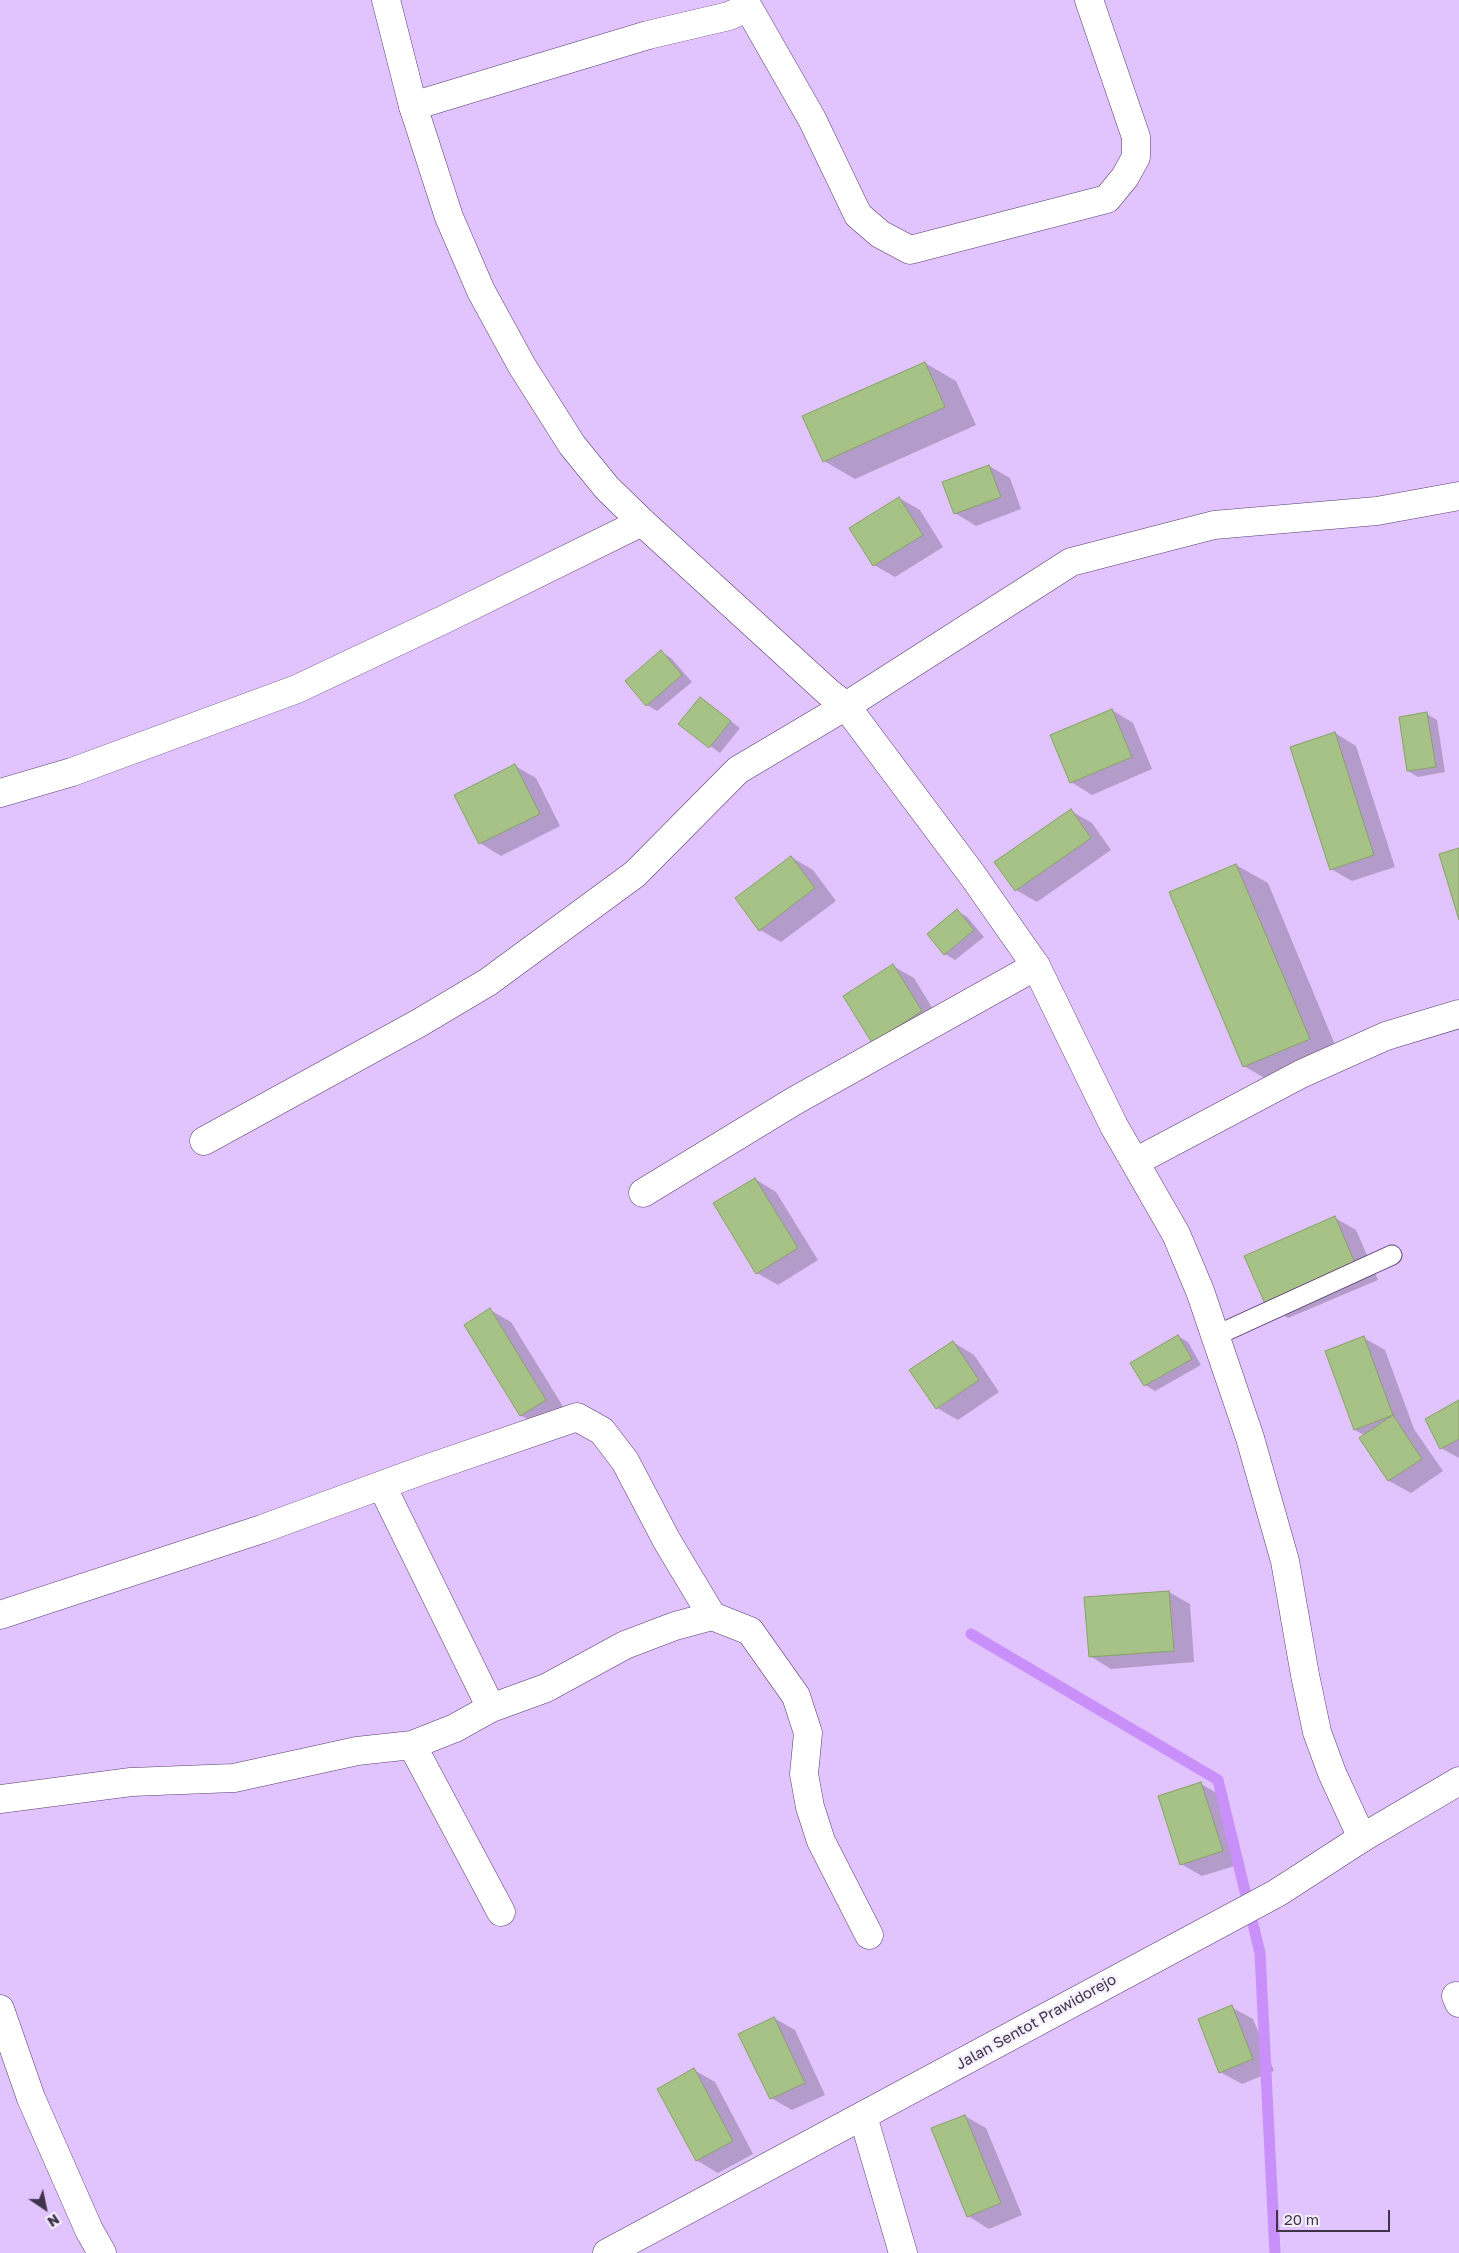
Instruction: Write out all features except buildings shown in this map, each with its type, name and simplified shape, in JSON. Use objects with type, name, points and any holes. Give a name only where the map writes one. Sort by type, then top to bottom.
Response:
[{"type":"street","points":[[386,0],[413,106],[449,217],[485,299],[522,366],[572,446],[608,488],[642,522],[828,692],[846,706],[974,876],[1036,966],[1114,1126],[1176,1234],[1200,1291],[1250,1438],[1285,1561],[1317,1732],[1332,1773],[1362,1838]]},
{"type":"street","points":[[413,106],[648,36],[729,16],[755,4],[858,214],[880,234],[910,250],[1107,200],[1125,177],[1136,157],[1136,137],[1089,0]]},
{"type":"street","points":[[204,1141],[488,982],[635,874],[738,770],[846,706],[1071,562],[1214,525],[1377,511],[1459,496]]},
{"type":"street","points":[[0,793],[72,772],[297,689],[642,522]]},
{"type":"street","points":[[644,1193],[796,1100],[1036,966]]},
{"type":"street","points":[[1135,1162],[1309,1070],[1386,1036],[1459,1014]]},
{"type":"street","points":[[0,1616],[253,1532],[577,1417],[602,1431],[625,1461],[666,1541],[712,1616]]},
{"type":"street","points":[[382,1486],[490,1708]]},
{"type":"street","points":[[0,1799],[131,1782],[234,1778],[357,1751],[412,1745],[455,1728],[490,1708],[546,1688],[625,1645],[674,1626],[712,1616],[750,1631],[796,1696],[808,1733],[804,1774],[810,1807],[822,1841],[869,1935]]},
{"type":"street","points":[[412,1745],[501,1912]]},
{"type":"street","name":"Jalan Sentot Prawidorejo","points":[[607,2253],[1277,1893],[1362,1838],[1459,1781]]},
{"type":"street","points":[[0,2009],[31,2098],[89,2230],[102,2253]]},
{"type":"street","points":[[863,2116],[903,2253]]},
{"type":"lane","points":[[1215,1336],[1392,1255]]},
{"type":"waterway","points":[[971,1634],[1218,1780],[1260,1953],[1275,2253]]}]
